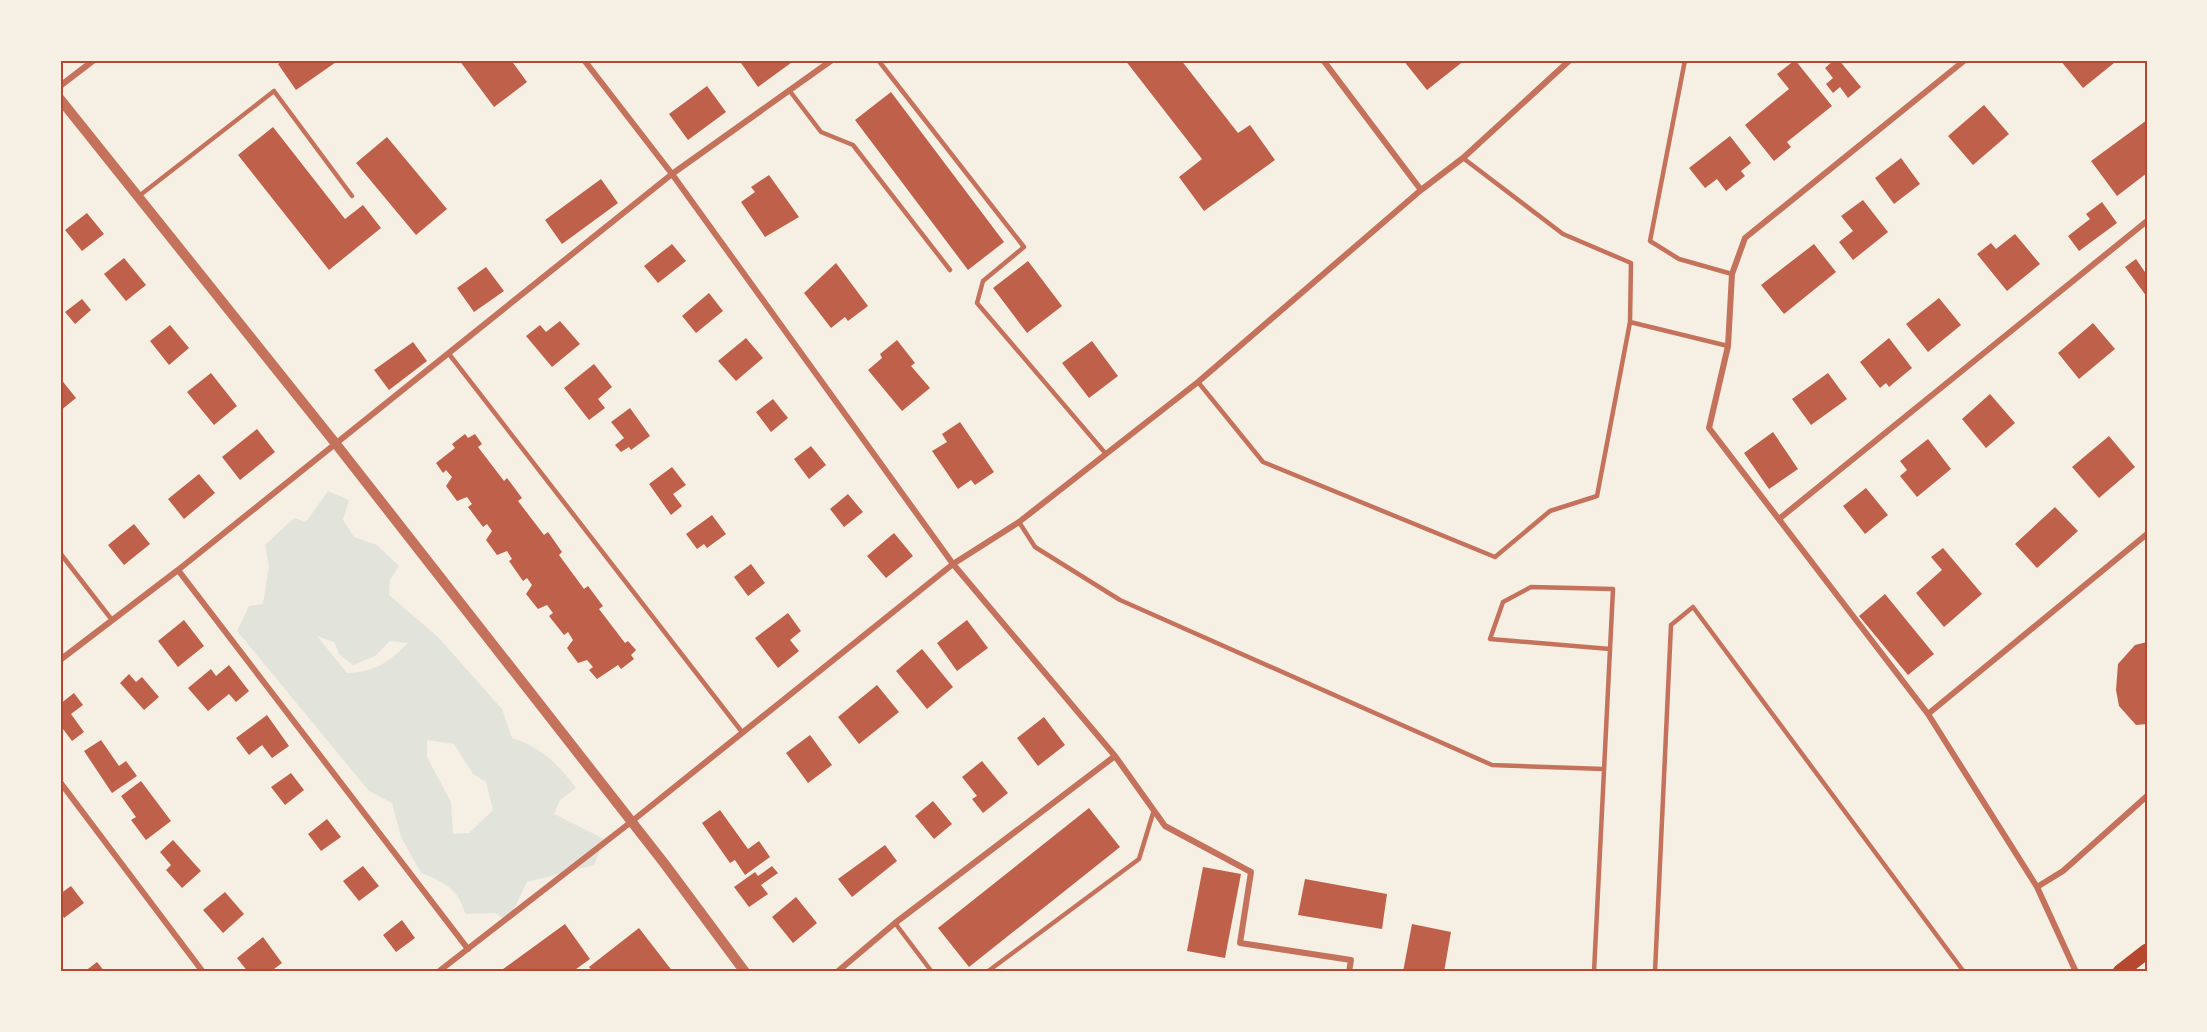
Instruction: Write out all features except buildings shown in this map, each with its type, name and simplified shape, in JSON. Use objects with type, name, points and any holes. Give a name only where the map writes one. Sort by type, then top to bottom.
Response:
[{"type":"main road","points":[[2120,972],[2147,951]]},
{"type":"street","points":[[60,86],[94,60]]},
{"type":"street","points":[[584,60],[672,174],[953,564],[1115,756],[1165,826],[1251,872],[1240,943],[1351,960],[1349,972]]},
{"type":"street","points":[[60,660],[178,570],[672,174],[832,60]]},
{"type":"street","points":[[1323,60],[1421,190]]},
{"type":"street","points":[[438,972],[631,822],[953,564],[1019,522],[1198,382],[1421,190],[1463,158],[1570,60]]},
{"type":"street","points":[[1965,60],[1745,238],[1732,274],[1728,346],[1709,428],[1928,714],[2037,887],[2076,972]]},
{"type":"street","points":[[60,99],[336,444],[745,972]]},
{"type":"street","points":[[1779,519],[2147,221]]},
{"type":"street","points":[[1928,714],[2147,534]]},
{"type":"street","points":[[178,570],[468,949]]},
{"type":"street","points":[[837,972],[894,923],[1115,756]]},
{"type":"street","points":[[60,782],[203,972]]},
{"type":"street","points":[[2037,887],[2063,871],[2147,796]]},
{"type":"lane","points":[[879,60],[1024,248],[983,280],[977,303],[1106,454]]},
{"type":"lane","points":[[1685,60],[1650,241],[1679,259],[1732,274]]},
{"type":"lane","points":[[789,90],[821,132],[853,145],[950,270]]},
{"type":"lane","points":[[139,196],[274,91],[352,196]]},
{"type":"lane","points":[[1198,382],[1263,462],[1495,557],[1550,511],[1597,496],[1630,322],[1631,263],[1563,234],[1463,158]]},
{"type":"lane","points":[[1630,322],[1728,346]]},
{"type":"lane","points":[[449,354],[742,732]]},
{"type":"lane","points":[[1019,522],[1035,547],[1120,600],[1492,765],[1604,769]]},
{"type":"lane","points":[[60,553],[112,620]]},
{"type":"lane","points":[[1594,972],[1604,769],[1610,649],[1613,588],[1531,587],[1503,602],[1490,639],[1610,649]]},
{"type":"lane","points":[[1655,972],[1671,625],[1694,607],[1964,972]]},
{"type":"lane","points":[[987,972],[1139,859],[1154,810]]},
{"type":"lane","points":[[894,923],[932,972]]},
{"type":"shaded area","points":[[328,491],[349,500],[343,520],[354,537],[377,545],[399,566],[390,580],[389,595],[438,637],[502,709],[512,738],[532,746],[548,757],[576,788],[560,800],[554,814],[604,839],[594,865],[527,882],[513,911],[503,918],[495,913],[465,914],[455,893],[436,879],[421,873],[401,837],[392,803],[369,791],[237,631],[249,606],[263,604],[269,566],[265,545],[294,518],[306,522]],"holes":[[[317,636],[334,642],[339,654],[353,665],[375,656],[390,641],[408,643],[381,665],[366,671],[347,673]],[[427,740],[454,744],[473,774],[486,782],[493,810],[469,833],[453,834],[451,802],[427,757]]]}]
